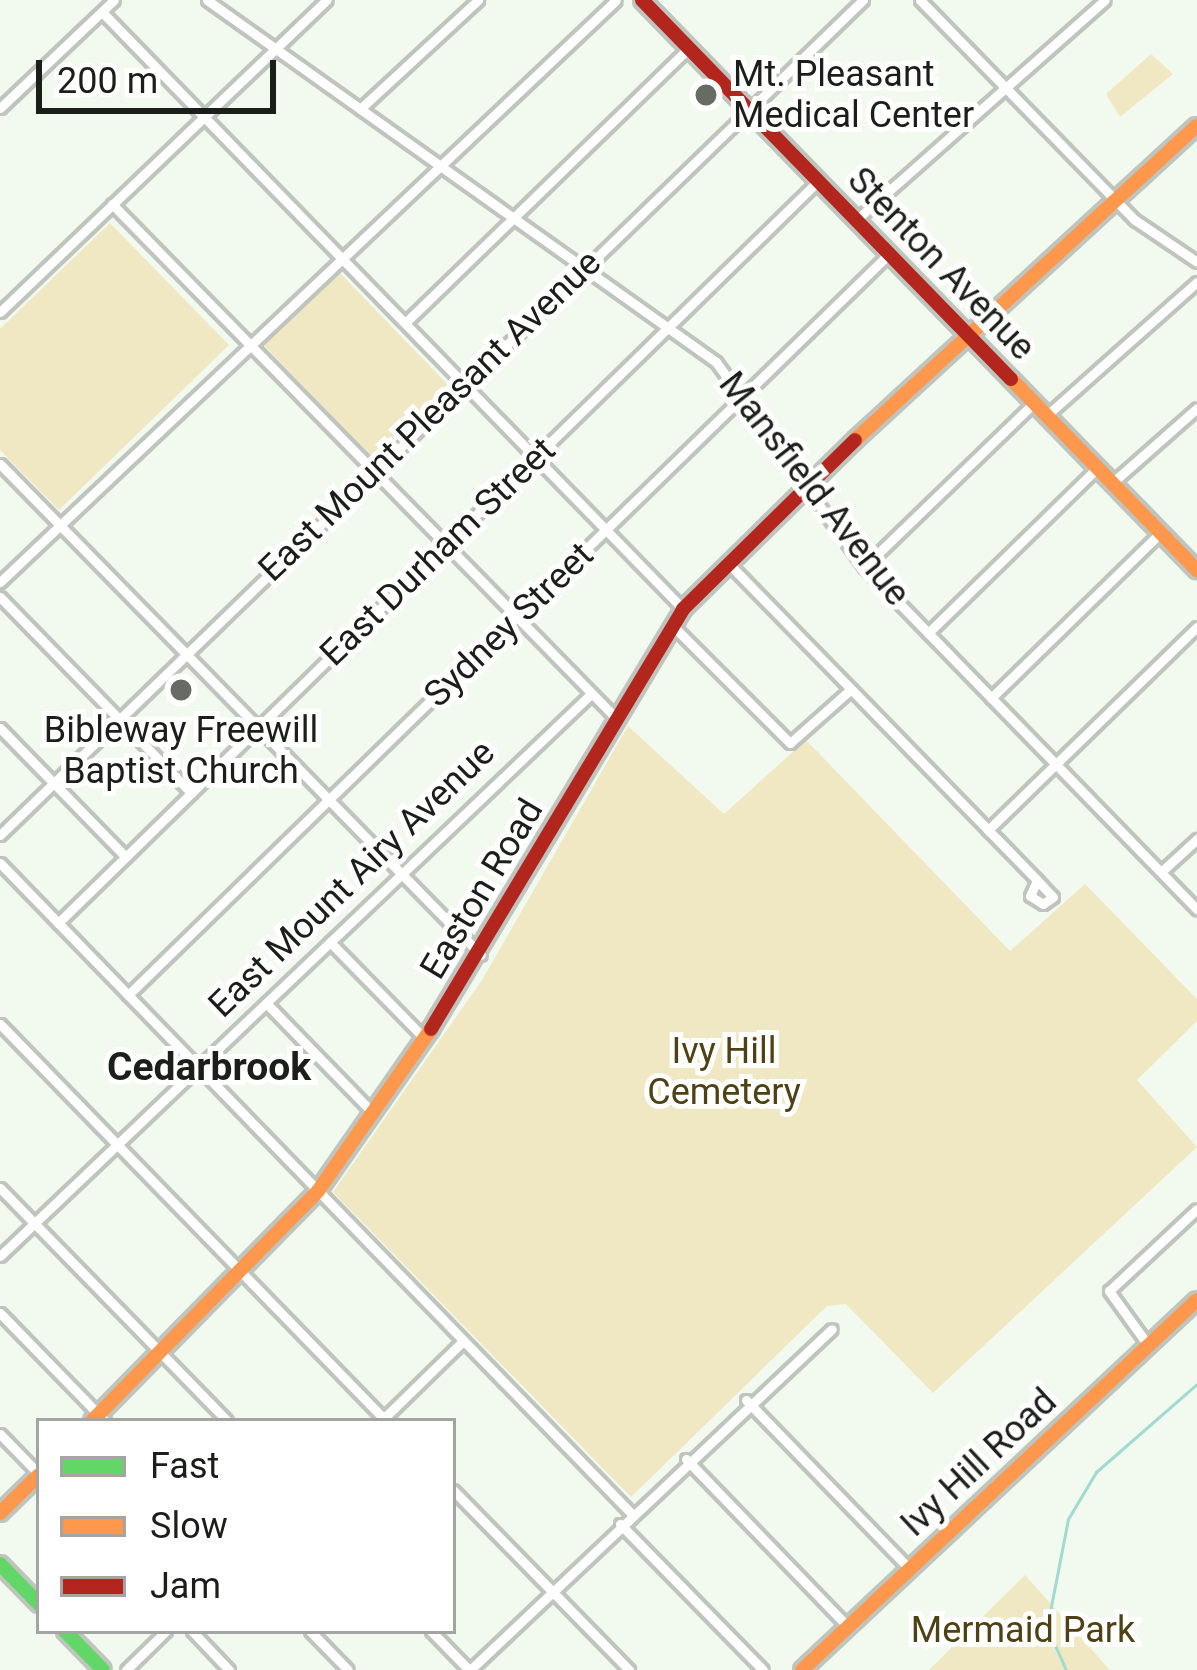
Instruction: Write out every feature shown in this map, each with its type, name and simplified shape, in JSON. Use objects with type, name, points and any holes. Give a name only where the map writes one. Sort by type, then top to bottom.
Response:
[{"type":"main road","name":"Stenton Avenue","points":[[642,0],[1197,570]]},
{"type":"main road","points":[[683,609],[966,332],[1197,126]]},
{"type":"main road","name":"Easton Road","points":[[100,1418],[318,1191],[481,955],[683,609]]},
{"type":"main road","name":"Ivy Hill Road","points":[[802,1670],[1197,1300]]},
{"type":"main road","points":[[0,1513],[36,1477]]},
{"type":"main road","points":[[0,1564],[36,1601]]},
{"type":"main road","points":[[68,1634],[103,1670]]},
{"type":"street","points":[[0,108],[115,0]]},
{"type":"street","name":"Mansfield Avenue","points":[[207,0],[673,324],[746,395],[864,567],[1197,910]]},
{"type":"street","points":[[0,312],[327,0]]},
{"type":"street","points":[[360,109],[478,0]]},
{"type":"street","points":[[0,582],[247,341],[616,0]]},
{"type":"street","name":"East Mount Pleasant Avenue","points":[[0,835],[746,107],[863,0]]},
{"type":"street","points":[[920,0],[1114,199],[1197,262]]},
{"type":"street","points":[[856,220],[1105,0]]},
{"type":"street","points":[[102,12],[683,609]]},
{"type":"street","points":[[406,322],[689,48]]},
{"type":"street","points":[[0,88],[10,99]]},
{"type":"street","name":"East Durham Street","points":[[58,922],[818,181]]},
{"type":"street","points":[[112,204],[617,719]]},
{"type":"street","name":"Sydney Street","points":[[128,994],[889,254]]},
{"type":"street","points":[[1046,416],[1197,282]]},
{"type":"street","points":[[864,567],[1034,403]]},
{"type":"street","points":[[1112,483],[1197,408]]},
{"type":"street","points":[[0,464],[481,955]]},
{"type":"street","points":[[928,633],[1097,468]]},
{"type":"street","points":[[991,698],[1160,532]]},
{"type":"street","points":[[728,562],[1037,880],[1032,898],[1053,897]]},
{"type":"street","points":[[0,597],[191,793]]},
{"type":"street","points":[[672,625],[790,743],[851,688]]},
{"type":"street","points":[[988,830],[1197,627]]},
{"type":"street","name":"East Mount Airy Avenue","points":[[0,1256],[590,695]]},
{"type":"street","points":[[0,728],[125,857]]},
{"type":"street","points":[[1161,872],[1197,838]]},
{"type":"street","points":[[0,863],[631,1513]]},
{"type":"street","points":[[330,942],[424,1039]]},
{"type":"street","points":[[266,1004],[373,1113]]},
{"type":"street","points":[[0,1024],[382,1418]]},
{"type":"street","points":[[0,1188],[224,1418]]},
{"type":"street","points":[[1148,1345],[1108,1292],[1197,1209]]},
{"type":"street","points":[[0,1312],[98,1418]]},
{"type":"street","points":[[434,1634],[470,1670],[746,1400],[832,1329]]},
{"type":"street","points":[[386,1418],[463,1341]]},
{"type":"street","points":[[746,1400],[910,1568]]},
{"type":"street","points":[[0,1434],[36,1471]]},
{"type":"street","points":[[686,1460],[848,1628]]},
{"type":"street","points":[[456,1493],[629,1670]]},
{"type":"street","points":[[620,1524],[763,1670]]},
{"type":"street","points":[[126,1670],[163,1634]]},
{"type":"street","points":[[195,1634],[230,1670]]},
{"type":"street","points":[[313,1634],[348,1670]]},
{"type":"green space","points":[[1151,54],[1173,74],[1120,117],[1106,94]]},
{"type":"green space","points":[[110,223],[229,345],[59,510],[0,450],[0,329]]},
{"type":"green space","points":[[338,271],[448,385],[372,458],[262,344]]},
{"type":"green space","name":"Ivy Hill Cemetery","points":[[628,726],[724,814],[806,740],[1010,951],[1085,884],[1197,999],[1197,1021],[1137,1080],[1197,1147],[933,1393],[846,1304],[827,1306],[631,1497],[333,1192],[482,980]]},
{"type":"green space","name":"Mermaid Park","points":[[1025,1575],[1110,1670],[929,1670]]},
{"type":"waterway","points":[[1066,1670],[1047,1627],[1068,1519],[1096,1472],[1197,1384]]},
{"type":"traffic: fast","points":[[0,1564],[36,1601]]},
{"type":"traffic: fast","points":[[68,1634],[103,1670]]},
{"type":"traffic: slow","points":[[855,440],[1197,126]]},
{"type":"traffic: slow","points":[[1011,379],[1197,570]]},
{"type":"traffic: slow","points":[[95,1418],[318,1191],[431,1029]]},
{"type":"traffic: slow","points":[[802,1670],[1197,1300]]},
{"type":"traffic: slow","points":[[0,1513],[36,1478]]},
{"type":"traffic: jam","points":[[642,0],[1011,379]]},
{"type":"traffic: jam","points":[[431,1029],[683,609],[855,440]]},
{"type":"place","name":"Mt. Pleasant Medical Center","points":[[706,95]]},
{"type":"place","name":"Bibleway Freewill Baptist Church","points":[[181,690]]},
{"type":"district","name":"Cedarbrook","points":[[209,1067]]}]
